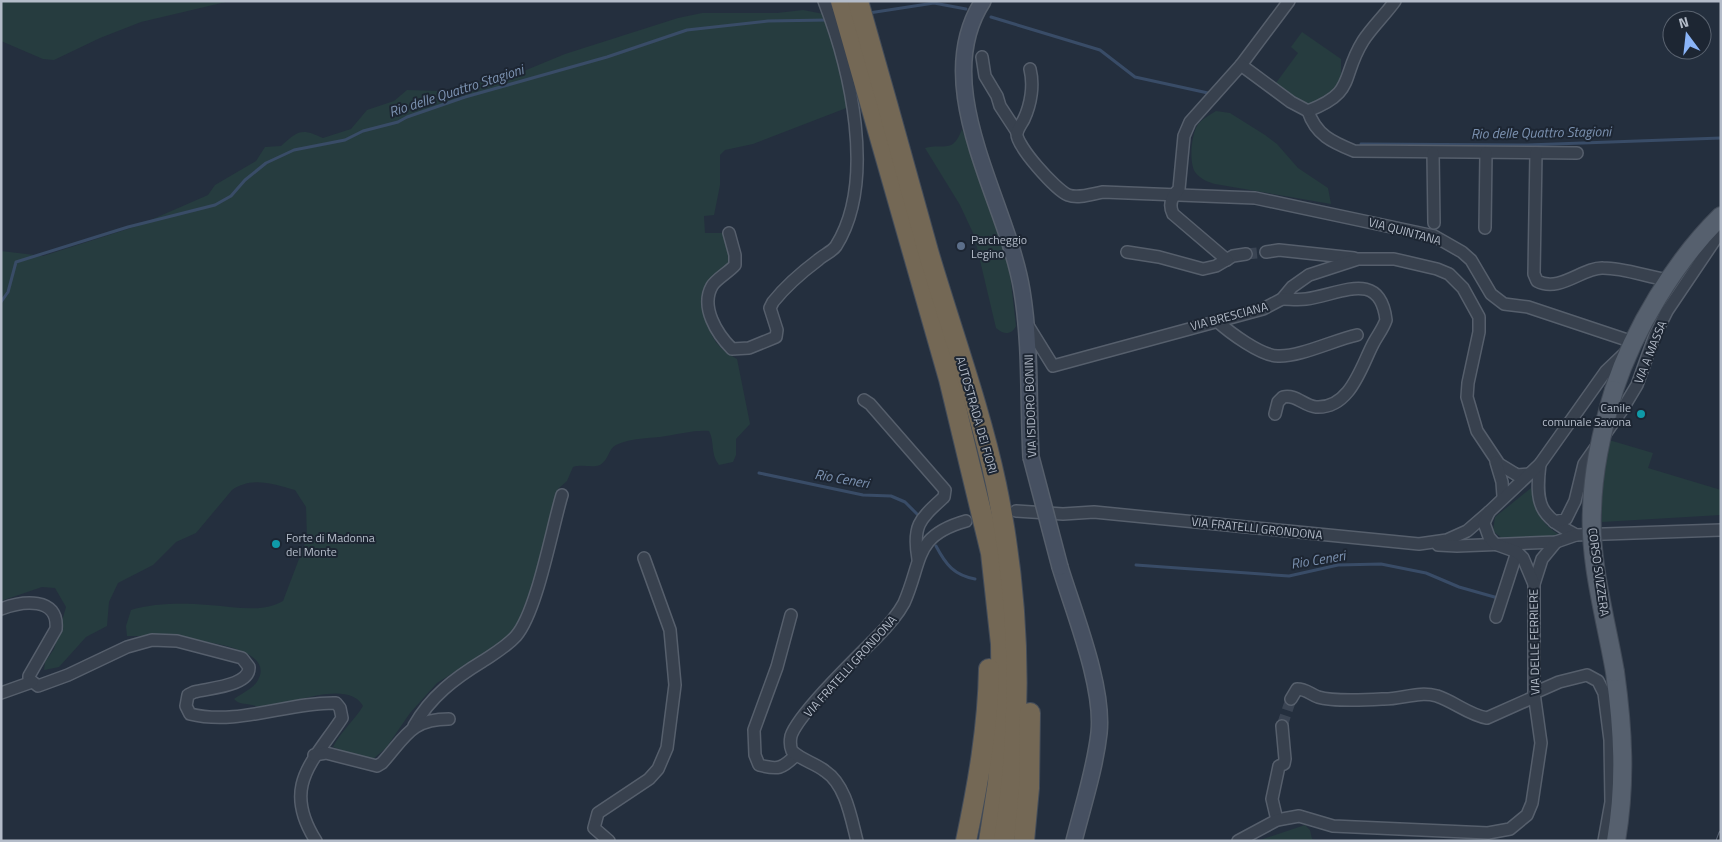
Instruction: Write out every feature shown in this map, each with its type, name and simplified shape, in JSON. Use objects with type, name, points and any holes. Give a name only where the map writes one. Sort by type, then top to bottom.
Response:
[{"type":"highway","name":"AUTOSTRADA DEI FIORI","points":[[841,1],[879,105],[928,251],[985,440],[996,483],[1011,567],[1017,644],[1017,722],[1013,785],[1004,841]]},
{"type":"highway","name":"AUTOSTRADA DEI FIORI","points":[[858,1],[879,105],[992,553],[1001,644],[1002,721],[998,783],[989,841]]},
{"type":"highway","points":[[966,841],[977,790],[989,680],[987,600],[978,500]]},
{"type":"highway","points":[[1011,567],[1023,609],[1028,646],[1029,778],[1024,841]]},
{"type":"main road","points":[[1700,236],[1715,210],[1721,204]]},
{"type":"main road","name":"CORSO SVIZZERA","points":[[1616,841],[1624,774],[1622,720],[1596,566],[1591,511],[1598,450],[1614,390],[1632,345],[1668,280],[1700,236],[1721,216]]},
{"type":"street","points":[[729,232],[734,247],[735,265],[712,284],[708,304],[721,338],[732,349],[749,348],[776,337],[777,330],[770,308],[773,302],[818,259],[834,249],[844,232],[855,186],[855,124],[850,93],[842,51],[824,1]]},
{"type":"street","name":"VIA ISIDORO BONINI","points":[[983,1],[966,46],[963,67],[969,118],[1014,249],[1027,324],[1031,457],[1060,567],[1091,670],[1097,699],[1099,732],[1093,767],[1074,841]]},
{"type":"street","points":[[1226,260],[1173,214],[1171,203],[1174,194],[1179,189],[1184,136],[1190,122],[1241,65],[1289,1]]},
{"type":"street","points":[[1308,112],[1338,96],[1344,89],[1350,69],[1363,42],[1395,1]]},
{"type":"street","name":"VIA QUINTANA","points":[[982,57],[985,76],[997,96],[1000,106],[1017,132],[1017,138],[1024,150],[1054,184],[1068,195],[1083,196],[1102,192],[1255,198],[1434,236],[1462,252],[1470,260],[1491,294],[1504,304],[1528,307],[1632,345]]},
{"type":"street","points":[[1241,65],[1290,102],[1308,112],[1320,134],[1354,151],[1577,153]]},
{"type":"street","points":[[1017,132],[1025,117],[1030,96],[1032,82],[1030,69]]},
{"type":"street","points":[[1433,153],[1434,223]]},
{"type":"street","points":[[1485,228],[1486,153]]},
{"type":"street","points":[[1536,153],[1534,276],[1537,281],[1542,283],[1562,282],[1602,267],[1668,280]]},
{"type":"street","name":"VIA A MASSA","points":[[1554,522],[1566,519],[1571,511],[1584,464],[1637,385],[1666,311],[1721,231]]},
{"type":"street","points":[[1266,252],[1279,250],[1358,259]]},
{"type":"street","points":[[1127,252],[1159,257],[1203,268],[1216,266],[1233,256],[1246,254]]},
{"type":"street","name":"VIA BRESCIANA","points":[[1027,324],[1053,366],[1157,336],[1263,309],[1282,299],[1292,287],[1309,275],[1358,259],[1394,259],[1437,269],[1449,274],[1463,288],[1478,317],[1479,332],[1468,383],[1467,398],[1477,431],[1495,460],[1502,482],[1503,496]]},
{"type":"street","points":[[1274,414],[1278,402],[1283,397],[1290,397],[1317,407],[1328,405],[1341,397],[1354,385],[1386,320],[1381,300],[1376,293],[1368,289],[1354,289],[1306,299],[1282,299]]},
{"type":"street","points":[[1217,321],[1230,333],[1262,351],[1278,356],[1357,335]]},
{"type":"street","name":"VIA FRATELLI GRONDONA","points":[[1016,511],[1063,514],[1094,512],[1419,544],[1446,540],[1467,531],[1540,464],[1606,371],[1632,345]]},
{"type":"street","points":[[864,400],[945,490],[944,497],[920,520],[917,527],[915,537],[918,559]]},
{"type":"street","name":"VIA BRESCIANA","points":[[1495,460],[1507,470],[1517,475],[1529,474]]},
{"type":"street","points":[[1540,464],[1537,496],[1544,514],[1576,535]]},
{"type":"street","points":[[414,726],[422,712],[444,689],[503,649],[517,635],[532,604],[562,495]]},
{"type":"street","points":[[1488,512],[1484,523],[1485,530],[1495,544],[1517,552],[1496,617]]},
{"type":"street","name":"VIA FRATELLI GRONDONA","points":[[796,755],[790,746],[792,735],[816,702],[900,611],[924,545],[933,535],[945,527],[966,521]]},
{"type":"street","points":[[1419,544],[1457,546],[1556,542],[1576,535],[1721,530]]},
{"type":"street","points":[[1534,584],[1542,559],[1556,542]]},
{"type":"street","name":"VIA DELLE FERRIERE","points":[[1238,841],[1277,820],[1299,816],[1332,826],[1488,834],[1510,829],[1527,815],[1532,803],[1541,743],[1534,695],[1534,584],[1523,558],[1517,552]]},
{"type":"street","points":[[609,841],[594,828],[598,813],[649,779],[658,768],[667,748],[675,685],[670,630],[644,558]]},
{"type":"street","points":[[1,609],[28,602],[45,606],[54,613],[57,620],[56,629],[29,676],[32,682]]},
{"type":"street","points":[[791,615],[777,667],[754,730],[755,756],[759,765],[775,769],[787,765],[796,755],[826,771],[835,780],[842,792],[858,841]]},
{"type":"street","points":[[1,693],[32,682],[42,686],[127,647],[152,640],[178,641],[242,658],[249,667],[246,679],[188,695],[186,706],[190,714],[205,718],[272,712],[324,703],[336,703],[340,708],[342,718],[323,748],[314,755],[304,774],[301,795],[304,816],[316,841]]},
{"type":"street","points":[[1294,694],[1306,689],[1317,696],[1330,698],[1386,700],[1415,693],[1437,696],[1479,717],[1487,718],[1559,682],[1587,675],[1598,681],[1604,693],[1612,769],[1611,802],[1604,841]]},
{"type":"street","points":[[314,755],[326,753],[377,766],[382,763],[405,733],[414,726],[439,719],[449,719]]},
{"type":"street","points":[[1277,820],[1272,799],[1279,766],[1284,764],[1285,760],[1282,726]]},
{"type":"green space","points":[[1,1],[230,1],[141,22],[100,38],[54,60],[43,59],[1,41]]},
{"type":"green space","points":[[803,10],[824,14],[831,27],[849,107],[753,144],[725,150],[720,155],[720,185],[714,215],[704,216],[705,233],[725,233],[729,247],[729,262],[704,290],[708,321],[710,330],[719,346],[737,359],[750,424],[736,439],[736,455],[733,462],[719,465],[714,457],[709,431],[703,431],[622,442],[611,449],[600,465],[573,467],[567,481],[558,489],[535,577],[516,628],[501,643],[437,683],[410,713],[386,748],[373,759],[366,759],[333,747],[363,706],[356,698],[345,694],[319,695],[265,707],[240,703],[234,699],[258,680],[260,666],[250,655],[209,642],[127,636],[126,626],[131,610],[179,604],[256,608],[274,605],[283,601],[307,538],[306,507],[295,490],[263,482],[255,482],[247,483],[232,490],[196,533],[176,542],[153,565],[118,583],[109,602],[107,626],[86,637],[59,667],[44,670],[45,662],[54,649],[66,607],[55,588],[42,587],[1,601],[1,251],[43,256],[137,226],[208,195],[215,185],[256,161],[265,147],[281,146],[300,132],[310,133],[323,138],[351,129],[367,110],[394,101],[407,90],[440,91],[519,73],[565,54],[678,18],[702,13],[777,13]]},
{"type":"green space","points":[[1302,32],[1341,59],[1341,83],[1337,92],[1311,104],[1301,101],[1276,83],[1298,53],[1291,47]]},
{"type":"green space","points":[[1216,111],[1230,113],[1277,144],[1298,168],[1328,188],[1331,204],[1215,184],[1199,177],[1193,168],[1192,162],[1193,136],[1199,124]]},
{"type":"green space","points":[[962,129],[1002,237],[1010,274],[1016,326],[1009,333],[1001,332],[996,328],[974,235],[960,205],[925,148],[952,145],[959,137]]},
{"type":"green space","points":[[1609,440],[1653,453],[1648,468],[1721,490],[1721,515],[1602,522],[1602,482]]},
{"type":"green space","points":[[1531,488],[1540,516],[1549,527],[1562,536],[1503,539],[1493,531],[1495,517]]},
{"type":"green space","points":[[1305,825],[1310,830],[1312,839],[1320,841],[1257,841]]},
{"type":"waterway","name":"Rio delle Quattro Stagioni","points":[[869,13],[934,3],[966,9]]},
{"type":"waterway","name":"Rio delle Quattro Stagioni","points":[[991,17],[1100,50],[1135,77],[1208,93]]},
{"type":"waterway","name":"Rio delle Quattro Stagioni","points":[[1,302],[8,292],[16,262],[128,227],[215,205],[231,196],[245,180],[266,163],[294,150],[345,140],[363,131],[398,122],[407,117],[465,97],[607,57],[687,30],[768,21],[828,20]]},
{"type":"waterway","name":"Rio delle Quattro Stagioni","points":[[1361,144],[1527,145],[1721,138]]},
{"type":"waterway","name":"Rio Ceneri","points":[[759,473],[863,495],[891,496],[905,502],[917,514]]},
{"type":"waterway","name":"Rio Ceneri","points":[[936,546],[943,559],[951,568],[961,575],[975,579]]},
{"type":"waterway","name":"Rio Ceneri","points":[[1136,565],[1289,576],[1338,565],[1381,564],[1426,573],[1459,587],[1498,598]]},
{"type":"tunnel","points":[[1246,254],[1266,252]]},
{"type":"tunnel","points":[[1282,726],[1291,699]]},
{"type":"railway","points":[[1718,841],[1721,833]]},
{"type":"place","name":"Parcheggio Legino","points":[[961,246]]},
{"type":"place","name":"Canile comunale Savona","points":[[1641,414]]},
{"type":"place","name":"Forte di Madonna del Monte","points":[[276,544]]}]
